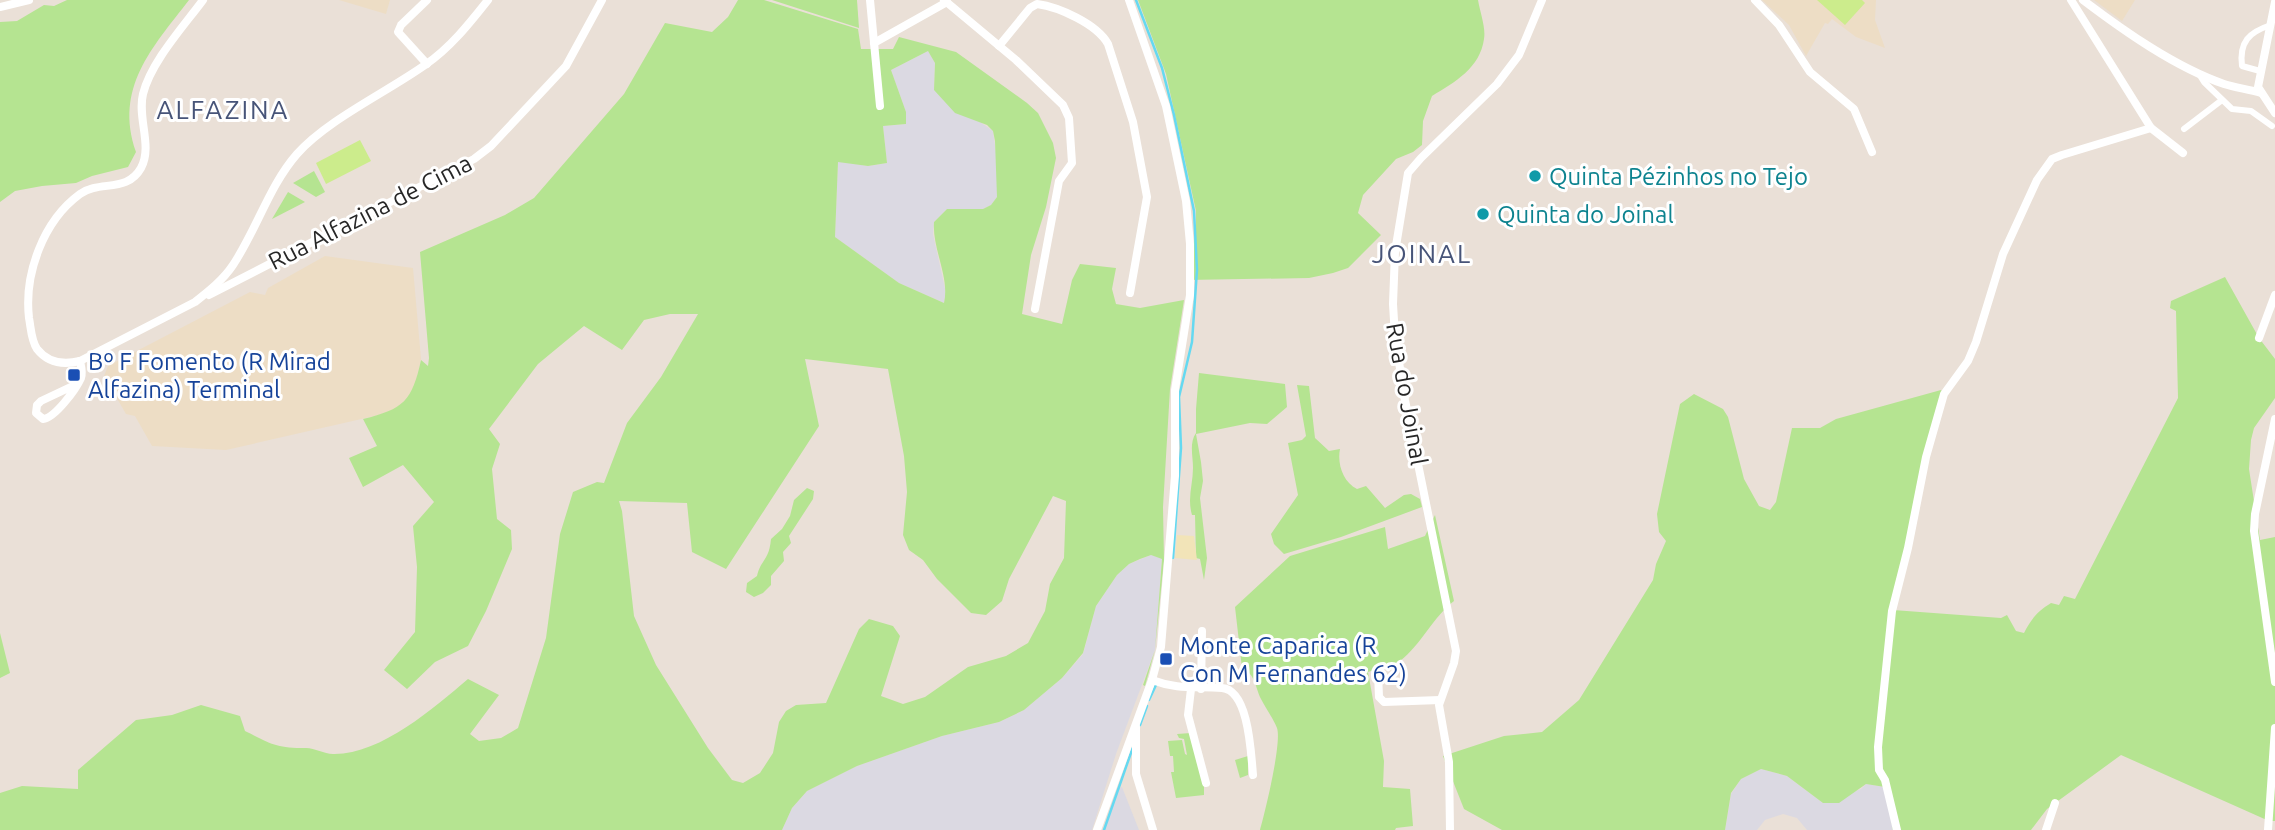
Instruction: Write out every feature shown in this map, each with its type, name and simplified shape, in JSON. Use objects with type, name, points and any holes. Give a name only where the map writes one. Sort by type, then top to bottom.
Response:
[{"type":"street","points":[[0,8],[29,0]]},
{"type":"street","points":[[202,0],[146,83],[141,106],[146,152],[138,173],[122,184],[91,188],[77,197],[51,228],[35,261],[28,309],[35,345],[48,359],[56,362],[80,361],[195,302],[223,279],[234,264],[280,176],[297,154],[314,138],[426,64],[458,36],[488,0]]},
{"type":"street","points":[[426,0],[401,25],[398,32],[426,64]]},
{"type":"street","name":"Rua Alfazina de Cima","points":[[195,302],[474,159],[491,146],[566,66],[602,0]]},
{"type":"street","points":[[870,0],[880,106]]},
{"type":"street","points":[[1097,830],[1152,680],[1161,647],[1175,476],[1174,402],[1188,305],[1190,244],[1186,201],[1166,106],[1129,0]]},
{"type":"street","name":"Rua do Joinal","points":[[1450,830],[1449,762],[1439,705],[1456,650],[1405,400],[1395,337],[1395,252],[1408,173],[1497,85],[1518,55],[1542,0]]},
{"type":"street","points":[[1755,0],[1779,25],[1810,72],[1854,109],[1872,152]]},
{"type":"street","points":[[2071,0],[2151,128],[2183,153]]},
{"type":"street","points":[[2083,0],[2128,33],[2198,72],[2223,84],[2261,93]]},
{"type":"street","points":[[874,43],[945,1],[999,46],[1066,109],[1072,163],[1058,184],[1035,309]]},
{"type":"street","points":[[2275,2],[2258,87],[2275,113]]},
{"type":"street","points":[[999,46],[1030,8],[1037,4],[1054,8],[1103,34],[1133,122],[1147,197],[1130,293]]},
{"type":"street","points":[[2260,71],[2242,66],[2241,51],[2246,37],[2271,24]]},
{"type":"street","points":[[2198,72],[2204,82],[2232,108],[2251,111],[2272,126]]},
{"type":"street","points":[[2185,130],[2222,100]]},
{"type":"street","points":[[1897,830],[1885,780],[1879,770],[1878,747],[1892,611],[1938,410],[1944,394],[1972,352],[2003,254],[2045,168],[2052,159],[2062,155],[2151,128]]},
{"type":"street","points":[[2259,338],[2275,295]]},
{"type":"street","points":[[77,384],[41,401],[37,405],[36,413],[43,419],[54,415],[77,384],[82,374],[80,361]]},
{"type":"street","points":[[2275,419],[2255,514],[2254,531],[2275,682]]},
{"type":"street","points":[[1201,689],[1202,631]]},
{"type":"street","points":[[1378,673],[1379,697],[1384,702],[1440,699]]},
{"type":"street","points":[[1152,680],[1191,689],[1227,689],[1239,698],[1250,745],[1253,775]]},
{"type":"street","points":[[1191,689],[1188,715],[1206,783]]},
{"type":"street","points":[[1136,722],[1136,774],[1153,830]]},
{"type":"street","points":[[2268,830],[2275,729]]},
{"type":"street","points":[[2046,830],[2054,803]]},
{"type":"shaded area","points":[[339,0],[390,0],[386,14]]},
{"type":"shaded area","points":[[1762,0],[1876,0],[1875,20],[1885,48],[1856,37],[1832,19],[1828,24],[1825,23],[1806,56],[1789,25]]},
{"type":"shaded area","points":[[2094,0],[2135,0],[2122,21]]},
{"type":"shaded area","points":[[928,51],[935,63],[934,90],[993,131],[997,159],[997,197],[991,205],[983,209],[947,209],[934,222],[933,234],[946,293],[944,303],[899,283],[835,237],[838,161],[868,166],[887,163],[883,126],[906,124],[906,112],[891,70]]},
{"type":"shaded area","points":[[325,256],[413,268],[421,359],[415,386],[401,407],[379,415],[226,450],[152,446],[135,416],[126,414],[104,376],[108,366],[250,292],[265,295],[268,288]]},
{"type":"shaded area","points":[[1151,555],[1162,558],[1155,650],[1116,754],[1092,830],[782,830],[792,808],[807,791],[857,766],[942,736],[999,722],[1024,710],[1062,678],[1083,654],[1096,606],[1117,575],[1129,564]]},
{"type":"shaded area","points":[[1761,769],[1787,776],[1823,803],[1861,789],[1866,784],[1885,787],[1893,830],[1807,830],[1797,818],[1783,814],[1765,820],[1757,830],[1725,830],[1731,794],[1741,779]]},
{"type":"shaded area","points":[[1122,787],[1139,830],[1103,830],[1117,789]]},
{"type":"green space","points":[[67,0],[189,0],[150,52],[133,88],[130,129],[136,152],[128,167],[76,183],[15,191],[0,202],[0,22],[17,21],[44,5],[54,6]]},
{"type":"green space","points":[[738,0],[764,0],[858,29],[861,49],[893,49],[899,37],[956,52],[1038,113],[1053,143],[1056,158],[1046,207],[1031,255],[1022,314],[1062,324],[1072,280],[1080,264],[1116,268],[1112,289],[1116,304],[1140,308],[1184,300],[1170,389],[1163,507],[1164,560],[1155,650],[1162,559],[1151,555],[1129,564],[1117,575],[1096,606],[1083,653],[1062,678],[1024,710],[999,722],[942,736],[857,766],[807,791],[792,808],[782,830],[0,830],[0,793],[22,786],[78,789],[78,770],[136,720],[172,715],[201,705],[240,716],[245,731],[274,744],[333,754],[369,747],[405,728],[468,679],[499,695],[470,734],[479,741],[501,738],[518,728],[546,638],[560,534],[573,492],[597,482],[604,483],[627,423],[661,377],[698,314],[670,314],[644,320],[622,350],[584,326],[538,364],[489,429],[500,444],[492,469],[497,519],[511,530],[512,549],[468,646],[435,662],[407,689],[384,670],[415,632],[417,567],[413,526],[434,502],[403,465],[363,487],[349,458],[377,446],[363,419],[397,407],[410,394],[421,360],[428,366],[420,252],[505,215],[534,198],[624,94],[665,23],[712,32],[728,17]],"holes":[[[928,51],[935,63],[934,90],[955,113],[987,125],[993,131],[995,141],[997,197],[991,205],[983,209],[947,209],[934,222],[945,283],[944,303],[899,283],[835,237],[838,162],[868,166],[887,163],[883,126],[906,124],[906,112],[891,70]],[[805,359],[888,369],[904,456],[907,492],[903,535],[909,550],[923,560],[937,579],[971,613],[986,615],[1002,601],[1009,579],[1053,496],[1066,501],[1064,558],[1050,584],[1045,611],[1028,643],[1006,656],[968,667],[925,697],[903,704],[881,696],[900,636],[893,626],[869,619],[859,629],[826,703],[796,705],[786,711],[779,722],[773,753],[760,773],[743,783],[732,780],[708,748],[656,665],[634,616],[619,501],[687,503],[692,552],[726,569],[819,426]]]},
{"type":"green space","points":[[772,0],[857,0],[859,28]]},
{"type":"green space","points":[[1138,0],[1478,0],[1484,25],[1484,39],[1482,49],[1472,66],[1432,96],[1423,121],[1422,145],[1396,159],[1363,195],[1358,213],[1381,235],[1348,268],[1309,278],[1186,280],[1196,231],[1196,211],[1166,74]]},
{"type":"green space","points":[[1817,0],[1862,0],[1865,3],[1845,25]]},
{"type":"green space","points":[[360,140],[371,161],[326,184],[316,163]]},
{"type":"green space","points":[[314,171],[325,192],[316,197],[293,183]]},
{"type":"green space","points":[[288,192],[305,202],[272,219]]},
{"type":"green space","points":[[2225,277],[2259,338],[2275,359],[2275,398],[2254,428],[2249,469],[2260,540],[2275,537],[2275,821],[2269,821],[2121,755],[2047,809],[2031,830],[1893,830],[1885,787],[1866,784],[1839,803],[1823,803],[1787,776],[1761,769],[1741,779],[1731,793],[1725,830],[1502,830],[1464,809],[1443,756],[1504,736],[1542,732],[1579,700],[1653,580],[1656,564],[1666,541],[1659,532],[1657,514],[1680,404],[1694,394],[1723,409],[1728,417],[1744,479],[1759,506],[1770,510],[1776,502],[1792,428],[1820,428],[1836,419],[1941,390],[1944,394],[1893,610],[2001,618],[2007,615],[2016,631],[2024,633],[2035,616],[2046,606],[2051,603],[2059,605],[2064,596],[2075,599],[2178,398],[2176,311],[2170,308],[2171,301]]},
{"type":"green space","points":[[1199,373],[1285,384],[1287,407],[1267,424],[1250,423],[1196,434],[1203,481],[1200,498],[1207,558],[1204,580],[1200,559],[1196,558],[1195,515],[1192,515],[1190,503]]},
{"type":"green space","points":[[1297,385],[1309,386],[1315,438],[1329,451],[1340,449],[1340,466],[1352,486],[1357,489],[1366,486],[1385,508],[1404,495],[1411,494],[1420,499],[1422,507],[1341,537],[1284,554],[1274,544],[1271,534],[1298,495],[1288,443],[1302,440],[1306,436]]},
{"type":"green space","points":[[807,488],[814,491],[813,499],[789,536],[791,543],[783,552],[784,561],[771,576],[771,585],[754,597],[746,592],[747,583],[757,576],[769,552],[771,539],[782,529],[790,516],[794,500]]},
{"type":"green space","points":[[1435,515],[1454,601],[1400,661],[1368,672],[1384,761],[1383,787],[1410,789],[1413,826],[1395,830],[1260,830],[1278,736],[1277,728],[1253,678],[1242,668],[1235,607],[1290,556],[1385,527],[1388,549],[1425,536]]},
{"type":"green space","points":[[0,633],[10,673],[0,678]]},
{"type":"green space","points":[[1155,650],[1145,686],[1143,685]]},
{"type":"green space","points":[[1191,733],[1204,784],[1204,795],[1176,798],[1171,772],[1174,772],[1173,756],[1170,756],[1168,741],[1182,740],[1187,755],[1184,739],[1177,734]]},
{"type":"green space","points":[[1248,756],[1248,775],[1240,778],[1235,760]]},
{"type":"sand","points":[[1177,535],[1194,536],[1197,560],[1175,558]]},
{"type":"waterway","points":[[1136,0],[1162,68],[1194,211],[1197,270],[1192,342],[1179,397],[1181,448],[1173,558]]},
{"type":"waterway","points":[[1149,700],[1156,685]]},
{"type":"waterway","points":[[1140,725],[1147,706]]},
{"type":"waterway","points":[[1104,830],[1133,747]]},
{"type":"place","name":"Quinta Pézinhos no Tejo","points":[[1535,176]]},
{"type":"place","name":"Quinta do Joinal","points":[[1483,214]]},
{"type":"place","name":"Bº F Fomento (R Mirad Alfazina) Terminal","points":[[74,375]]},
{"type":"place","name":"Monte Caparica (R Con M Fernandes 62)","points":[[1166,659]]},
{"type":"district","name":"ALFAZINA","points":[[223,109]]},
{"type":"district","name":"JOINAL","points":[[1422,253]]}]
